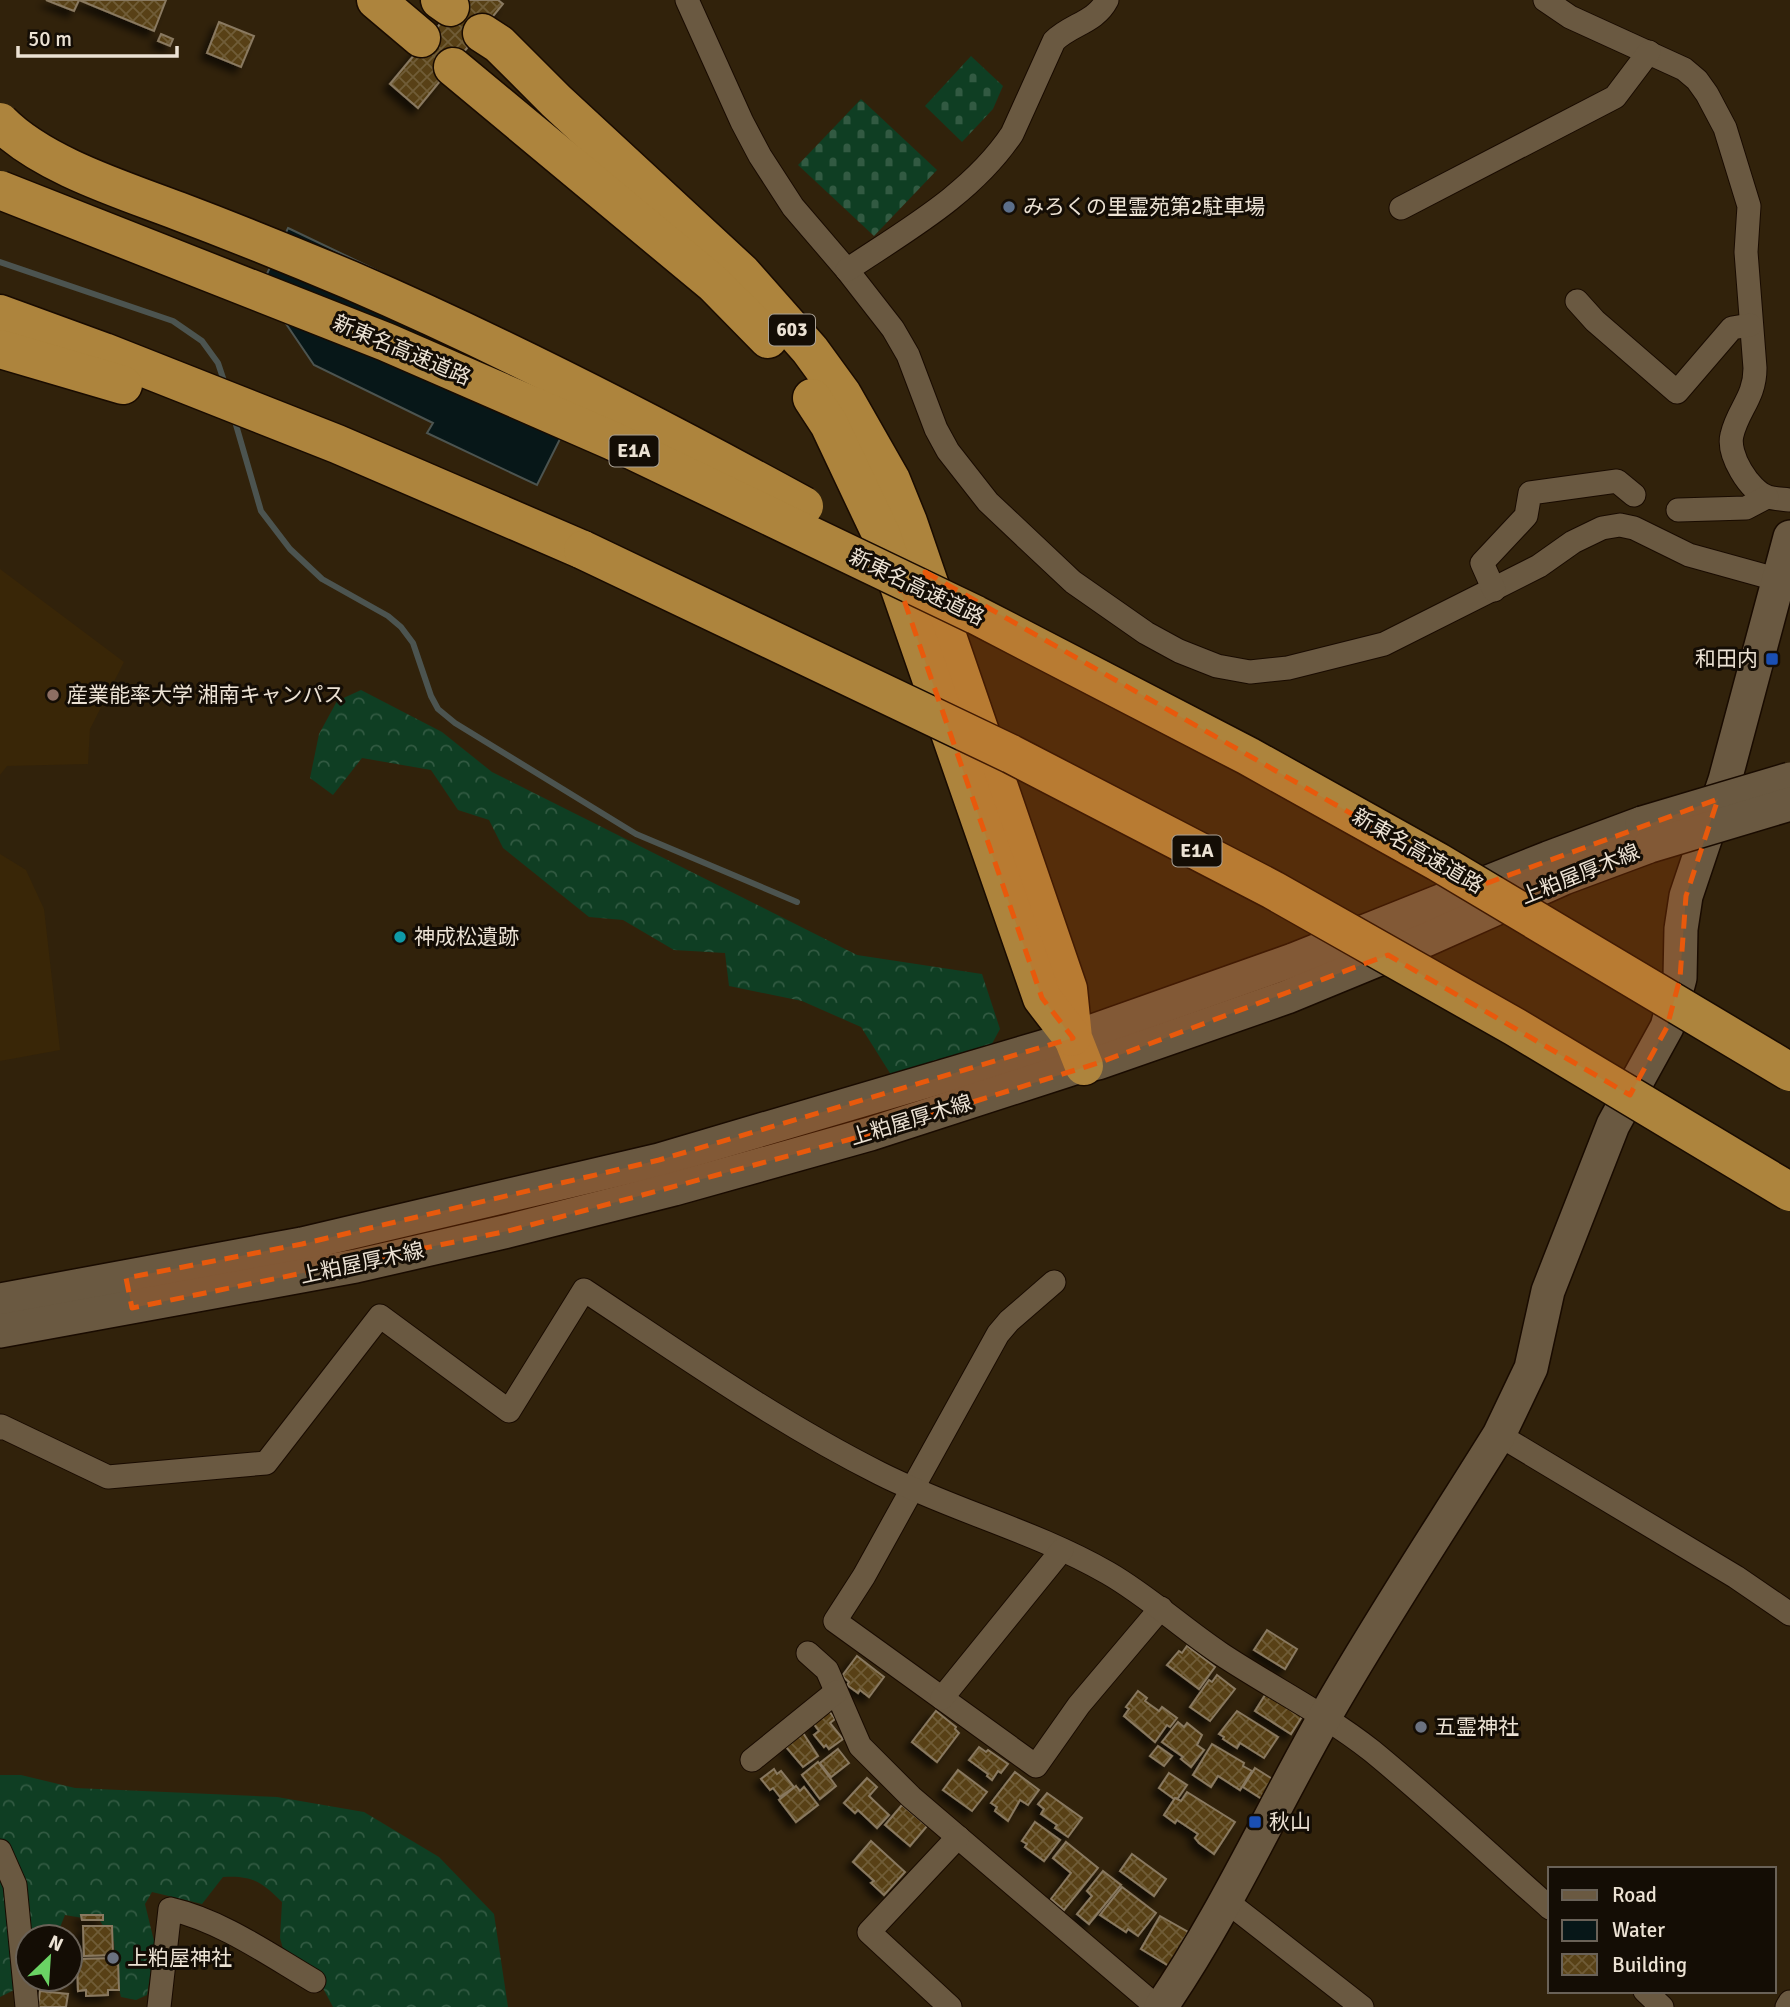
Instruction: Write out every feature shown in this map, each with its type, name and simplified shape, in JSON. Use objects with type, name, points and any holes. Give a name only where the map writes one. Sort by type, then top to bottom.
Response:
[{"type":"highway","points":[[376,0],[421,38]]},
{"type":"highway","name":"603","points":[[482,33],[499,44],[556,101],[742,273],[810,350],[842,394],[891,480],[908,522],[928,623],[1055,993],[1079,1052]]},
{"type":"highway","name":"603","points":[[453,67],[714,284],[787,359],[829,424],[881,534],[928,623]]},
{"type":"highway","points":[[0,122],[58,162],[96,180],[350,280],[600,397],[1064,647],[1248,756]]},
{"type":"highway","name":"新東名高速道路","points":[[0,190],[373,337],[613,441],[976,615],[1248,756],[1438,862],[1790,1072]]},
{"type":"highway","name":"E1A","points":[[0,314],[324,438],[583,550],[1011,754],[1273,890],[1515,1027],[1790,1192]]},
{"type":"highway","points":[[0,349],[146,392],[583,550]]},
{"type":"main road","points":[[1159,2007],[1178,1982],[1225,1900],[1324,1718],[1499,1435],[1531,1368],[1548,1291],[1613,1125],[1667,1027],[1680,978],[1681,929],[1686,896],[1725,779],[1790,537]]},
{"type":"main road","name":"上粕屋厚木線","points":[[0,1331],[302,1244],[659,1160],[1287,997],[1428,939],[1564,878],[1646,835],[1790,779]]},
{"type":"main road","name":"上粕屋厚木線","points":[[1646,835],[1790,803]]},
{"type":"main road","name":"上粕屋厚木線","points":[[0,1300],[129,1293]]},
{"type":"street","points":[[687,0],[741,122],[760,156],[793,207],[893,329],[916,373],[936,429],[948,451],[988,502],[1073,582],[1146,633],[1179,651],[1217,666],[1250,672],[1288,668],[1384,644],[1494,590],[1539,566],[1573,542],[1602,528],[1634,528],[1689,555],[1779,580]]},
{"type":"street","points":[[847,270],[942,206],[1004,147],[1054,41],[1063,32],[1097,15],[1107,0]]},
{"type":"street","points":[[1545,0],[1570,17],[1684,69],[1697,80],[1707,94],[1725,128],[1749,206],[1746,252],[1755,383],[1732,435],[1732,445],[1748,482],[1767,497],[1790,500]]},
{"type":"street","points":[[1401,208],[1615,97],[1649,52]]},
{"type":"street","points":[[1577,300],[1595,321],[1677,392],[1732,328],[1750,325]]},
{"type":"street","points":[[1494,590],[1482,563],[1526,516],[1530,493],[1617,481],[1634,495]]},
{"type":"street","points":[[1678,510],[1745,508],[1767,497]]},
{"type":"street","points":[[1054,1282],[998,1334],[864,1576],[835,1621],[1036,1766],[1079,1705],[1161,1608]]},
{"type":"street","points":[[0,1428],[1,1426],[108,1477],[266,1463],[380,1316],[509,1411],[584,1290],[761,1408],[911,1488],[1022,1531],[1108,1573],[1161,1608],[1218,1652],[1324,1718],[1371,1751],[1548,1906]]},
{"type":"street","points":[[1499,1435],[1736,1577],[1790,1614]]},
{"type":"street","points":[[942,1698],[1062,1550]]},
{"type":"street","points":[[808,1653],[827,1670],[860,1746],[911,1797],[1159,2007]]},
{"type":"street","points":[[752,1760],[836,1692]]},
{"type":"street","points":[[950,2007],[869,1931],[958,1837]]},
{"type":"street","points":[[0,1851],[15,1885],[27,2007]]},
{"type":"street","points":[[1225,1900],[1362,2007]]},
{"type":"street","points":[[159,2007],[170,1909],[193,1914],[217,1924],[314,1981]]},
{"type":"street","points":[[1646,1993],[1662,2007]]},
{"type":"street","points":[[1787,2007],[1790,2002]]},
{"type":"highlighted area","points":[[925,572],[1479,886],[1718,799],[1686,896],[1680,978],[1667,1027],[1630,1095],[1388,955],[1098,1063],[870,1134],[508,1231],[132,1308],[126,1278],[302,1244],[659,1160],[1073,1038],[1042,998],[896,577],[933,595]]},
{"type":"shaded area","name":"産業能率大学 湘南キャンパス","points":[[0,569],[124,662],[90,729],[88,764],[7,766],[0,775]]},
{"type":"shaded area","points":[[0,854],[26,870],[44,909],[60,1050],[0,1061]]},
{"type":"green space","points":[[971,56],[1003,86],[993,109],[962,142],[925,106]]},
{"type":"green space","points":[[861,99],[937,170],[874,236],[798,165]]},
{"type":"green space","points":[[361,690],[442,732],[492,772],[857,955],[982,974],[1000,1029],[988,1051],[893,1078],[861,1027],[802,1001],[729,986],[725,953],[674,950],[623,920],[589,917],[503,848],[489,820],[458,810],[431,770],[362,758],[333,795],[310,778],[319,734],[337,701]]},
{"type":"green space","points":[[0,1775],[21,1775],[75,1788],[277,1797],[364,1812],[439,1857],[494,1914],[508,2007],[333,2007],[316,1975],[285,1956],[280,1938],[282,1902],[256,1881],[242,1877],[223,1877],[202,1904],[152,1892],[145,1904],[155,1945],[147,1995],[136,2000],[121,1997],[116,1977],[114,1942],[100,1921],[65,1915],[62,1923],[14,1923],[14,1990],[0,1997]]},
{"type":"water","points":[[288,228],[571,363],[578,403],[537,485],[427,433],[433,423],[314,365],[261,287]]},
{"type":"building","points":[[46,0],[79,0],[74,11]]},
{"type":"building","points":[[79,0],[166,0],[154,31]]},
{"type":"building","points":[[460,0],[498,0],[503,4],[418,108],[390,84]]},
{"type":"building","points":[[219,22],[254,36],[241,67],[207,53]]},
{"type":"building","points":[[161,34],[173,39],[170,46],[158,41]]},
{"type":"building","points":[[1267,1630],[1297,1649],[1285,1669],[1254,1650]]},
{"type":"building","points":[[1187,1646],[1215,1667],[1199,1689],[1167,1665]]},
{"type":"building","points":[[857,1656],[884,1677],[869,1697],[847,1685],[849,1682],[842,1676]]},
{"type":"building","points":[[1217,1675],[1235,1689],[1210,1721],[1190,1707],[1209,1680],[1212,1682]]},
{"type":"building","points":[[1138,1691],[1147,1698],[1145,1701],[1159,1711],[1162,1707],[1177,1718],[1170,1727],[1167,1725],[1155,1742],[1124,1716],[1129,1709],[1126,1707]]},
{"type":"building","points":[[1267,1692],[1303,1715],[1291,1734],[1255,1711]]},
{"type":"building","points":[[829,1711],[835,1719],[830,1723],[843,1739],[829,1749],[814,1735],[819,1731],[813,1723]]},
{"type":"building","points":[[936,1711],[956,1727],[959,1733],[937,1762],[912,1742]]},
{"type":"building","points":[[1237,1711],[1278,1737],[1264,1758],[1240,1743],[1237,1748],[1219,1734]]},
{"type":"building","points":[[1178,1722],[1184,1727],[1187,1723],[1202,1735],[1197,1745],[1204,1750],[1191,1767],[1181,1759],[1183,1757],[1162,1742]]},
{"type":"building","points":[[803,1733],[818,1756],[803,1767],[786,1747]]},
{"type":"building","points":[[1212,1744],[1244,1763],[1243,1766],[1252,1771],[1240,1790],[1218,1776],[1211,1787],[1193,1775]]},
{"type":"building","points":[[1158,1746],[1172,1756],[1164,1766],[1150,1756]]},
{"type":"building","points":[[979,1747],[1008,1764],[1001,1773],[998,1771],[992,1780],[969,1760]]},
{"type":"building","points":[[838,1749],[849,1763],[831,1777],[820,1763]]},
{"type":"building","points":[[818,1762],[836,1786],[820,1799],[802,1775]]},
{"type":"building","points":[[1255,1768],[1274,1780],[1262,1799],[1243,1787]]},
{"type":"building","points":[[774,1769],[777,1774],[781,1771],[794,1787],[780,1797],[761,1779]]},
{"type":"building","points":[[958,1770],[987,1792],[972,1811],[943,1790]]},
{"type":"building","points":[[1015,1772],[1039,1790],[1028,1805],[1020,1800],[1008,1821],[995,1811],[997,1807],[991,1803]]},
{"type":"building","points":[[1169,1773],[1187,1785],[1178,1798],[1174,1799],[1159,1788]]},
{"type":"building","points":[[867,1778],[877,1787],[869,1796],[889,1815],[877,1828],[858,1810],[855,1813],[844,1803]]},
{"type":"building","points":[[796,1786],[800,1791],[804,1787],[818,1805],[796,1822],[779,1800]]},
{"type":"building","points":[[1187,1792],[1235,1822],[1214,1854],[1195,1838],[1198,1834],[1164,1815],[1175,1798],[1181,1801]]},
{"type":"building","points":[[1047,1793],[1082,1818],[1068,1837],[1041,1814],[1044,1809],[1038,1804]]},
{"type":"building","points":[[902,1805],[927,1826],[910,1846],[885,1825]]},
{"type":"building","points":[[1035,1822],[1060,1840],[1044,1861],[1025,1847],[1027,1844],[1022,1841]]},
{"type":"building","points":[[871,1841],[905,1872],[884,1895],[871,1883],[874,1881],[853,1862]]},
{"type":"building","points":[[1066,1842],[1098,1868],[1064,1910],[1051,1899],[1071,1873],[1053,1858]]},
{"type":"building","points":[[1132,1854],[1166,1879],[1154,1896],[1120,1871]]},
{"type":"building","points":[[1103,1871],[1121,1885],[1089,1924],[1077,1914],[1092,1896],[1087,1891]]},
{"type":"building","points":[[1122,1887],[1156,1913],[1138,1936],[1128,1929],[1126,1932],[1100,1915]]},
{"type":"building","points":[[81,1915],[103,1915],[103,1920],[82,1920]]},
{"type":"building","points":[[1160,1916],[1188,1932],[1169,1966],[1141,1949]]},
{"type":"building","points":[[84,1926],[112,1926],[113,1955],[84,1956]]},
{"type":"building","points":[[118,1958],[119,1990],[108,1990],[108,1995],[86,1996],[84,1959]]},
{"type":"building","points":[[40,1993],[68,1994],[66,2007],[38,2007]]},
{"type":"waterway","points":[[0,262],[173,321],[202,341],[218,363],[225,384]]},
{"type":"waterway","points":[[234,418],[261,511],[290,549],[322,579],[388,616],[401,627],[413,643],[438,709],[455,723],[636,834],[797,902]]},
{"type":"place","name":"みろくの里霊苑第2駐車場","points":[[1009,207]]},
{"type":"place","name":"和田内","points":[[1772,659]]},
{"type":"place","name":"産業能率大学 湘南キャンパス","points":[[53,695]]},
{"type":"place","name":"神成松遺跡","points":[[400,937]]},
{"type":"place","name":"五霊神社","points":[[1421,1727]]},
{"type":"place","name":"秋山","points":[[1255,1822]]},
{"type":"place","name":"上粕屋神社","points":[[113,1958]]}]
